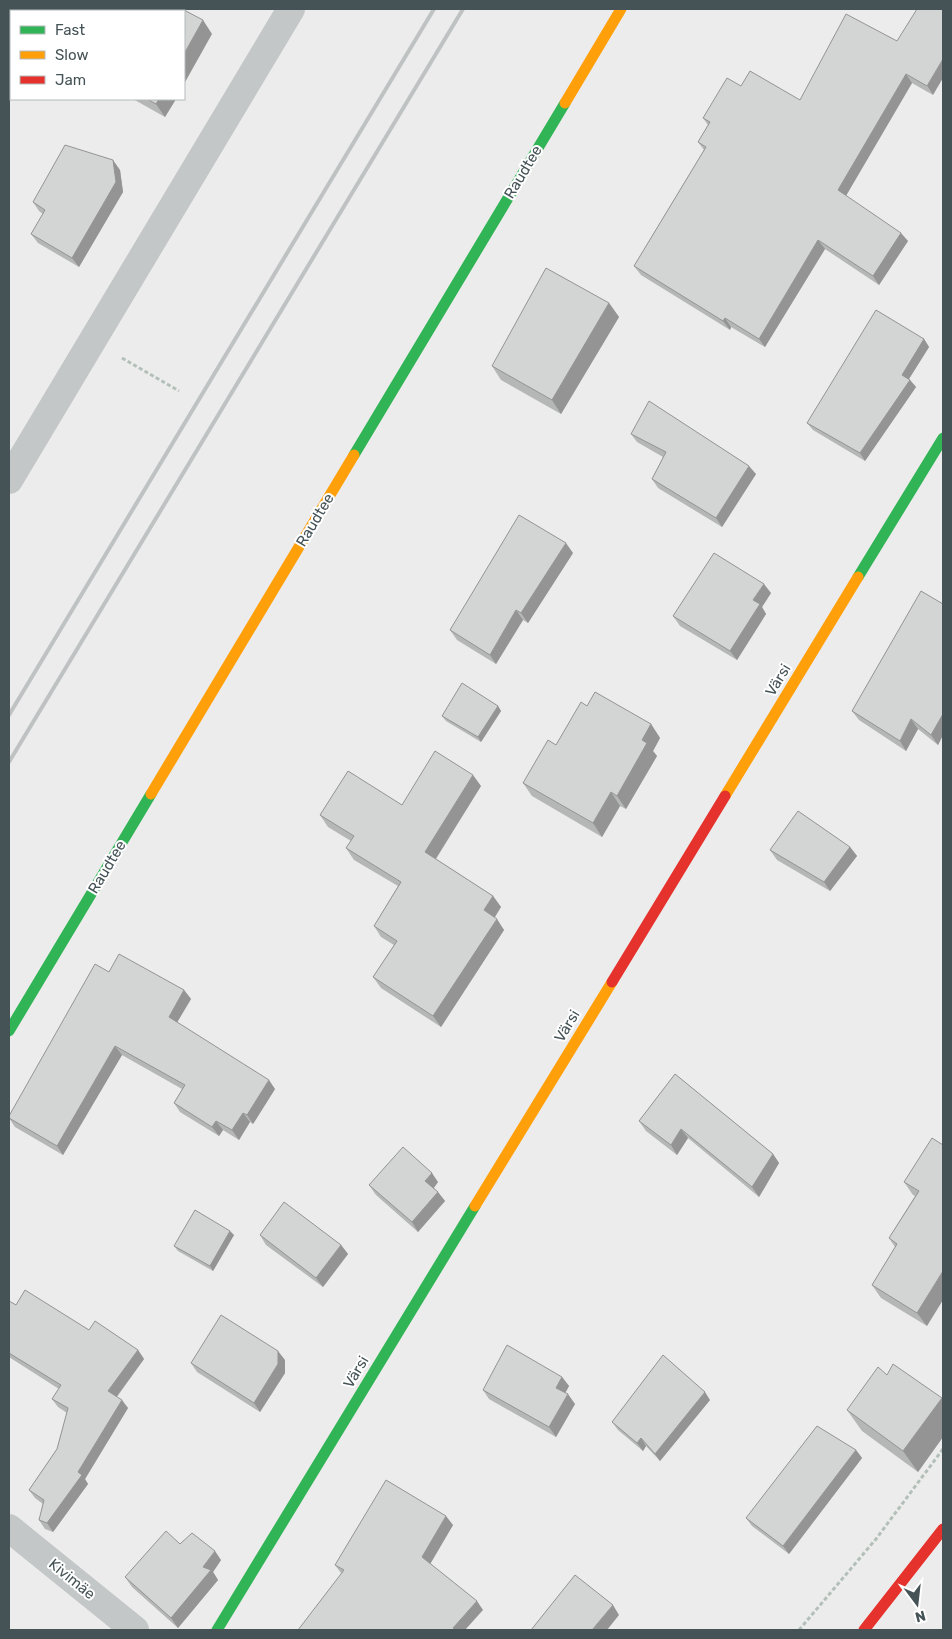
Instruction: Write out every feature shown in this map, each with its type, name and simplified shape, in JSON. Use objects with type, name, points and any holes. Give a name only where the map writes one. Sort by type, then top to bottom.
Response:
[{"type":"street","points":[[9,480],[291,9]]},
{"type":"street","name":"Raudtee","points":[[9,1031],[621,9]]},
{"type":"street","name":"Värsi","points":[[217,1630],[943,438]]},
{"type":"street","name":"Kivimäe","points":[[9,1528],[135,1630]]},
{"type":"street","points":[[864,1630],[943,1529]]},
{"type":"path","points":[[131,364],[179,391]]},
{"type":"path","points":[[799,1630],[876,1539],[943,1449]]},
{"type":"building","points":[[182,9],[184,10],[94,10]]},
{"type":"building","points":[[917,9],[943,9],[943,59],[927,86],[906,74],[838,190],[901,233],[873,276],[818,240],[759,339],[725,318],[723,321],[634,266],[706,147],[698,142],[710,122],[703,118],[727,78],[741,86],[750,71],[800,100],[846,14],[897,41]]},
{"type":"building","points":[[185,11],[203,20],[185,52]]},
{"type":"building","points":[[149,100],[158,100],[156,104]]},
{"type":"building","points":[[65,145],[113,160],[116,182],[72,258],[31,234],[45,210],[33,202]]},
{"type":"building","points":[[546,268],[609,303],[552,400],[492,366]]},
{"type":"building","points":[[876,310],[924,339],[902,375],[910,380],[860,453],[807,423]]},
{"type":"building","points":[[649,401],[749,466],[716,518],[652,479],[666,452],[631,434]]},
{"type":"building","points":[[519,515],[566,543],[521,613],[516,610],[490,655],[450,630]]},
{"type":"building","points":[[714,553],[764,584],[753,600],[760,604],[730,651],[673,616]]},
{"type":"building","points":[[921,591],[943,604],[943,714],[931,735],[911,719],[900,741],[852,711]]},
{"type":"building","points":[[462,683],[498,706],[478,737],[442,716]]},
{"type":"building","points":[[595,692],[651,724],[642,740],[647,743],[617,796],[611,792],[593,823],[523,783],[548,740],[556,745],[581,702],[587,706]]},
{"type":"building","points":[[435,751],[473,775],[425,852],[493,896],[484,910],[497,919],[433,1016],[373,977],[397,941],[374,926],[401,882],[346,848],[354,836],[320,815],[348,771],[402,805]]},
{"type":"building","points":[[798,811],[850,847],[824,882],[770,850]]},
{"type":"building","points":[[119,954],[184,990],[169,1017],[269,1080],[247,1115],[243,1113],[232,1130],[216,1121],[212,1127],[174,1103],[185,1085],[115,1046],[57,1146],[9,1118],[95,964],[109,972]]},
{"type":"building","points":[[675,1074],[773,1154],[752,1187],[681,1129],[671,1145],[639,1121]]},
{"type":"building","points":[[932,1138],[943,1145],[943,1271],[917,1313],[872,1285],[897,1244],[889,1238],[919,1191],[904,1182]]},
{"type":"building","points":[[403,1147],[432,1173],[425,1181],[438,1192],[412,1222],[369,1185]]},
{"type":"building","points":[[284,1202],[341,1245],[316,1278],[260,1235]]},
{"type":"building","points":[[195,1210],[230,1231],[210,1266],[174,1246]]},
{"type":"building","points":[[25,1290],[89,1330],[95,1321],[138,1350],[108,1391],[122,1400],[78,1472],[82,1475],[47,1523],[39,1520],[44,1500],[29,1490],[57,1449],[68,1408],[52,1399],[61,1385],[9,1353],[9,1301],[16,1305]]},
{"type":"building","points":[[221,1315],[278,1351],[278,1364],[254,1403],[191,1363]]},
{"type":"building","points":[[507,1345],[562,1377],[556,1388],[568,1394],[549,1427],[483,1390]]},
{"type":"building","points":[[663,1355],[705,1392],[655,1454],[641,1438],[637,1443],[612,1422]]},
{"type":"building","points":[[893,1364],[942,1398],[903,1451],[847,1410],[878,1367],[887,1375]]},
{"type":"building","points":[[817,1426],[856,1450],[783,1546],[746,1518]]},
{"type":"building","points":[[386,1480],[446,1516],[422,1557],[477,1601],[453,1628],[456,1630],[298,1630],[344,1570],[335,1565]]},
{"type":"building","points":[[166,1531],[180,1544],[192,1533],[215,1551],[203,1567],[211,1570],[171,1618],[125,1577]]},
{"type":"building","points":[[575,1575],[613,1605],[592,1630],[531,1630]]},
{"type":"railway","points":[[9,715],[434,9]]},
{"type":"railway","points":[[9,762],[463,9]]},
{"type":"traffic: fast","points":[[354,455],[565,103]]},
{"type":"traffic: fast","points":[[858,577],[943,438]]},
{"type":"traffic: fast","points":[[9,1031],[151,794]]},
{"type":"traffic: fast","points":[[217,1630],[475,1206]]},
{"type":"traffic: slow","points":[[565,103],[621,9]]},
{"type":"traffic: slow","points":[[151,794],[354,455]]},
{"type":"traffic: slow","points":[[725,796],[858,577]]},
{"type":"traffic: slow","points":[[475,1206],[612,982]]},
{"type":"traffic: jam","points":[[612,982],[725,796]]},
{"type":"traffic: jam","points":[[864,1630],[943,1529]]}]
